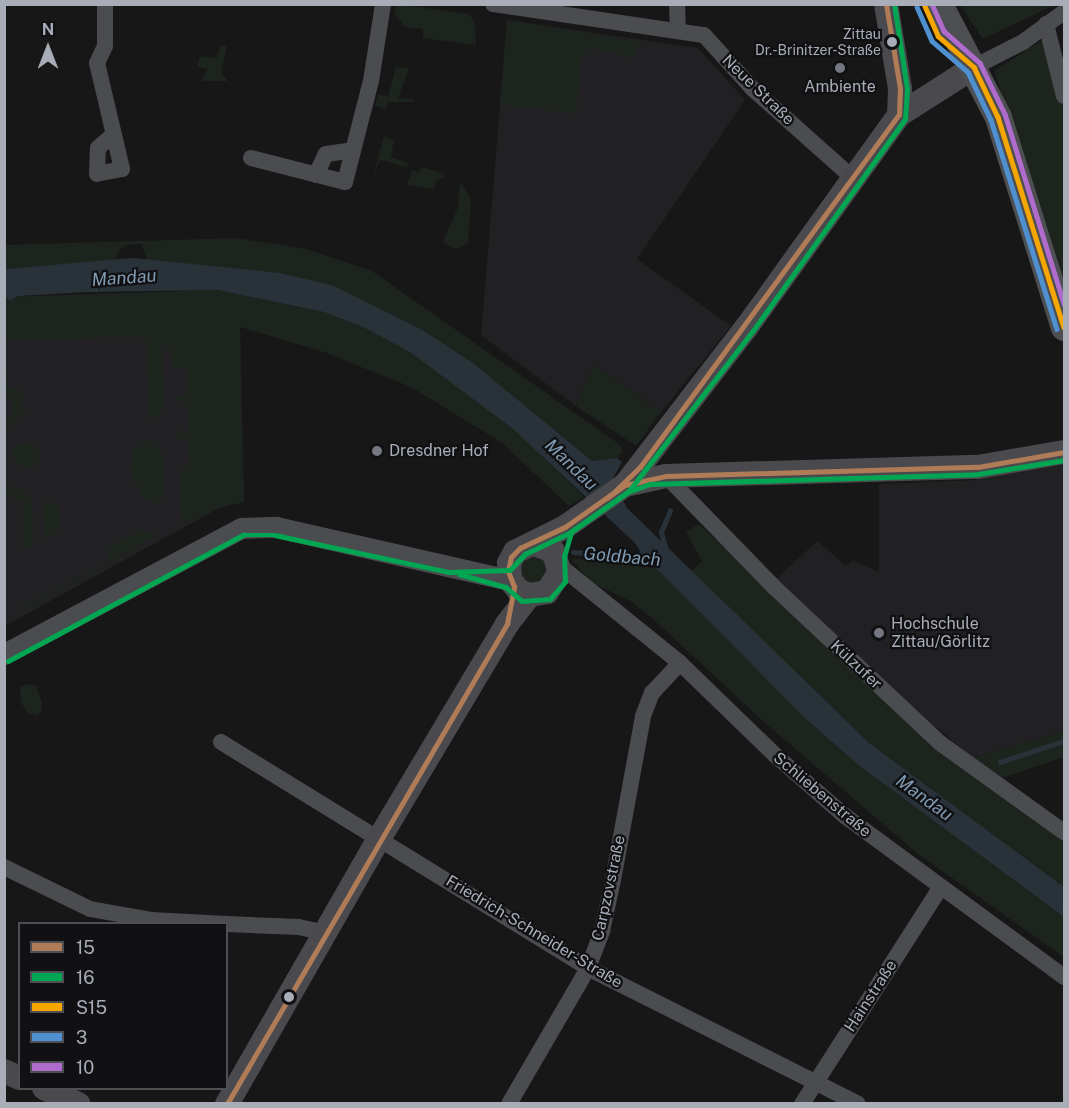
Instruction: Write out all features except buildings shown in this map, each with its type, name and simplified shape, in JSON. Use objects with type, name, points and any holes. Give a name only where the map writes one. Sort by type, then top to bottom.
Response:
[{"type":"main road","points":[[886,4],[900,89],[899,115]]},
{"type":"main road","points":[[939,4],[974,67],[998,117],[1065,327]]},
{"type":"main road","points":[[227,1104],[379,839],[507,624],[523,583],[520,548],[534,544],[565,527],[638,480],[899,115],[974,67]]},
{"type":"main road","points":[[638,480],[978,467],[1065,452]]},
{"type":"main road","points":[[523,583],[558,580],[558,561],[565,527]]},
{"type":"main road","points":[[534,544],[548,547],[558,561]]},
{"type":"main road","points":[[4,1071],[18,1077]]},
{"type":"main road","points":[[46,1090],[79,1104]]},
{"type":"street","points":[[105,4],[105,46],[97,63],[113,135]]},
{"type":"street","points":[[251,158],[345,182],[371,81],[383,4]]},
{"type":"street","name":"Neue Straße","points":[[493,4],[704,35],[753,89],[853,178]]},
{"type":"street","points":[[677,4],[678,30]]},
{"type":"street","points":[[974,67],[1023,42],[1065,12]]},
{"type":"street","points":[[1046,24],[1065,96]]},
{"type":"street","points":[[316,175],[326,154],[353,150]]},
{"type":"street","name":"Külzufer","points":[[638,480],[775,588],[940,743],[1065,832]]},
{"type":"street","points":[[4,654],[241,528],[276,527],[523,583]]},
{"type":"street","name":"Schliebenstraße","points":[[558,561],[593,596],[624,614],[680,663],[799,776],[940,888],[1065,978]]},
{"type":"street","name":"Schliebenstraße","points":[[523,583],[593,596]]},
{"type":"street","name":"Carpzovstraße","points":[[508,1104],[588,968],[602,931],[643,716],[652,693],[680,663]]},
{"type":"street","name":"Friedrich-Schneider-Straße","points":[[222,742],[588,968],[858,1104]]},
{"type":"street","points":[[4,867],[90,909],[151,920],[188,922]]},
{"type":"street","name":"Hainstraße","points":[[802,1104],[940,888]]},
{"type":"street","points":[[228,924],[299,927],[325,933]]},
{"type":"shaded area","points":[[403,5],[469,14],[475,23],[476,45],[423,38],[423,29],[405,27],[395,15],[395,7]]},
{"type":"shaded area","points":[[960,5],[1054,5],[983,39]]},
{"type":"shaded area","points":[[507,20],[698,48],[745,100],[637,259],[731,326],[661,412],[593,364],[576,406],[481,335]]},
{"type":"shaded area","points":[[507,20],[642,42],[632,57],[591,49],[582,57],[576,113],[500,105]]},
{"type":"shaded area","points":[[1047,37],[1064,110],[1064,284],[994,71]]},
{"type":"shaded area","points":[[221,45],[227,46],[221,73],[228,81],[202,81],[207,70],[197,66],[200,56],[216,58]]},
{"type":"shaded area","points":[[396,67],[409,68],[398,98],[413,99],[413,102],[387,102],[387,109],[375,106],[378,94],[388,97]]},
{"type":"shaded area","points":[[384,136],[394,140],[391,157],[408,163],[407,167],[380,160],[372,182]]},
{"type":"shaded area","points":[[421,167],[443,173],[445,177],[437,180],[434,189],[407,185],[412,170],[419,172]]},
{"type":"shaded area","points":[[460,182],[471,199],[468,243],[456,249],[443,242],[458,207]]},
{"type":"shaded area","points":[[236,238],[306,249],[372,271],[619,444],[623,451],[617,458],[592,461],[473,363],[421,329],[332,285],[280,273],[155,263],[147,261],[142,244],[127,245],[119,250],[115,263],[5,269],[4,245]]},
{"type":"shaded area","points":[[218,290],[324,312],[365,328],[410,352],[512,427],[584,497],[569,506],[501,442],[411,387],[324,352],[240,327],[244,502],[219,508],[182,525],[180,468],[190,467],[189,439],[178,439],[178,431],[188,431],[187,403],[177,402],[176,397],[187,396],[186,368],[172,368],[169,347],[162,347],[163,407],[158,418],[148,421],[146,337],[7,340],[5,348],[4,297]]},
{"type":"shaded area","points":[[240,327],[244,502],[219,508],[5,626],[5,331]]},
{"type":"shaded area","points":[[5,359],[8,389],[16,389],[25,398],[20,405],[26,410],[10,427],[5,425],[5,419],[11,418],[11,396],[5,396]]},
{"type":"shaded area","points":[[593,364],[661,412],[636,446],[576,406]]},
{"type":"shaded area","points":[[146,439],[158,446],[164,462],[164,494],[156,504],[146,501],[130,473],[132,452]]},
{"type":"shaded area","points":[[26,442],[35,446],[39,455],[35,464],[26,468],[17,464],[13,455],[17,446]]},
{"type":"shaded area","points":[[1064,460],[1064,731],[973,758],[864,667],[774,581],[817,541],[846,566],[853,560],[879,572],[879,484],[976,480]]},
{"type":"shaded area","points":[[5,483],[25,492],[32,504],[34,544],[23,550],[23,501],[16,501],[14,493],[5,495]]},
{"type":"shaded area","points":[[47,502],[58,504],[60,531],[44,539],[42,507]]},
{"type":"shaded area","points":[[699,524],[936,747],[1064,841],[1064,887],[869,743],[729,611],[691,572],[702,561],[686,532]]},
{"type":"shaded area","points":[[143,529],[159,535],[20,612],[19,609],[111,559],[105,548]]},
{"type":"shaded area","points":[[528,556],[542,557],[549,570],[542,582],[528,583],[521,577],[521,562]]},
{"type":"shaded area","points":[[571,558],[656,568],[809,722],[861,767],[1064,917],[1064,957],[918,854],[765,723],[651,617],[632,602],[589,581]]},
{"type":"shaded area","points":[[28,684],[36,685],[42,703],[42,711],[37,715],[29,714],[21,703],[20,687]]},
{"type":"shaded area","points":[[1064,731],[1064,757],[1002,778],[973,758]]},
{"type":"water","name":"Mandau","points":[[133,258],[280,273],[332,285],[421,329],[473,363],[592,461],[617,458],[622,462],[612,480],[627,508],[869,743],[1064,887],[1064,917],[861,767],[809,722],[656,568],[635,561],[640,551],[635,543],[512,428],[410,352],[365,328],[324,312],[218,290],[87,292],[18,296],[10,301],[5,297],[5,269]]},
{"type":"waterway","points":[[666,550],[661,532],[670,511]]},
{"type":"waterway","name":"Goldbach","points":[[573,552],[639,558]]},
{"type":"waterway","points":[[1000,762],[1064,741]]},
{"type":"transit line","name":"15","points":[[227,1104],[507,624],[514,587],[508,571],[511,557],[520,548],[565,527],[612,494],[640,467],[899,115],[900,89],[886,4]]},
{"type":"transit line","name":"16","points":[[8,661],[243,535],[275,535],[449,572],[510,570],[525,554],[569,533],[629,491],[752,332],[905,119],[907,89],[894,4]]},
{"type":"transit line","name":"S15","points":[[924,4],[938,36],[974,67],[998,117],[1064,327]]},
{"type":"transit line","name":"10","points":[[932,4],[944,31],[980,63],[1005,114],[1064,304]]},
{"type":"transit line","name":"3","points":[[917,7],[932,41],[968,72],[991,120],[1057,329]]},
{"type":"transit line","name":"15","points":[[607,498],[625,485],[666,476],[978,467],[1064,452]]},
{"type":"transit line","name":"16","points":[[459,574],[506,587],[522,601],[550,599],[565,582],[564,557],[571,532],[628,492],[650,484],[978,474],[1064,460]]},
{"type":"place","name":"Zittau Dr.-Brinitzer-Straße","points":[[892,42]]},
{"type":"place","name":"Ambiente","points":[[840,68]]},
{"type":"place","name":"Dresdner Hof","points":[[377,451]]},
{"type":"place","name":"Hochschule Zittau/Görlitz","points":[[879,633]]}]
